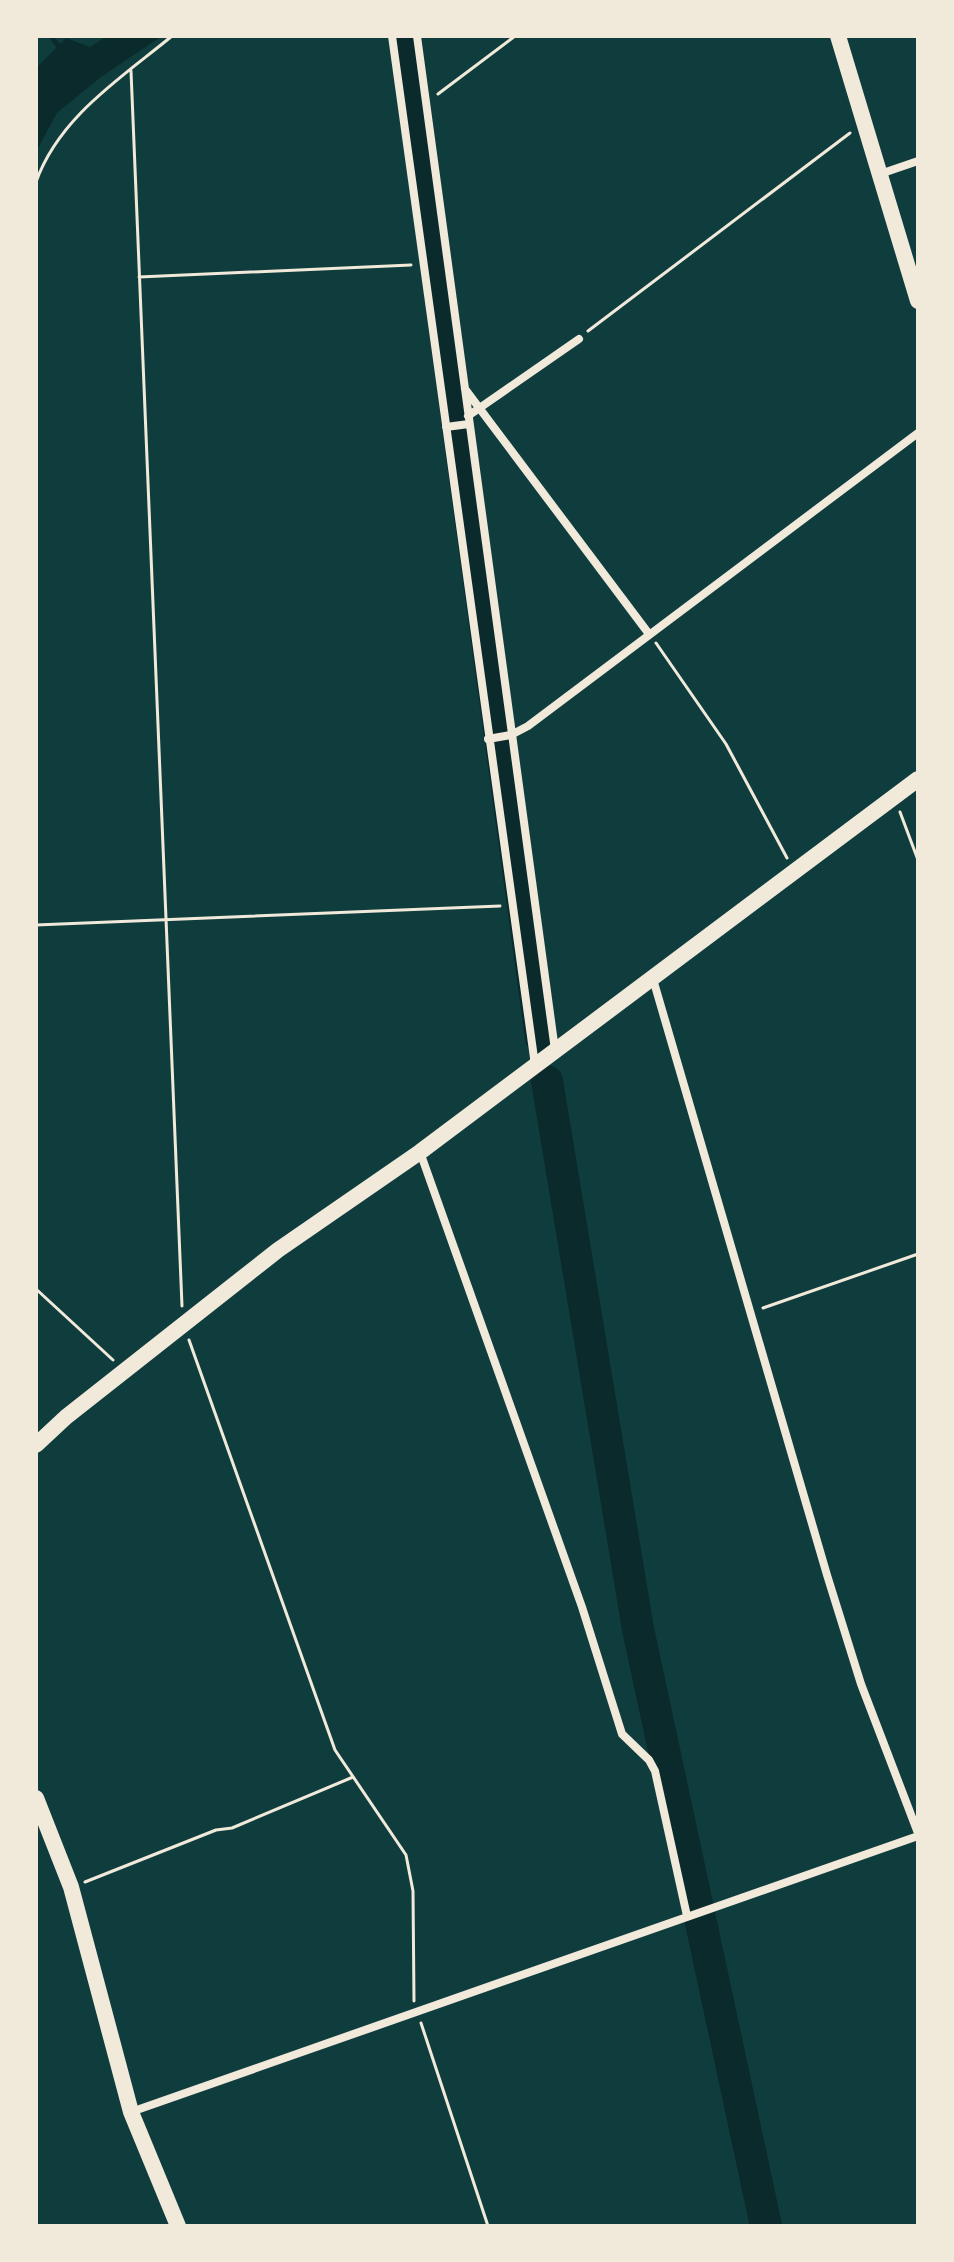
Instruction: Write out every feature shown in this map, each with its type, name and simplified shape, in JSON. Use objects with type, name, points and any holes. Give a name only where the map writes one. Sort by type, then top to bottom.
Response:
[{"type":"main road","points":[[838,36],[918,301]]},
{"type":"main road","points":[[36,1445],[124,1371],[278,1250],[420,1152],[556,1052],[918,779]]},
{"type":"main road","points":[[36,1798],[42,1827],[71,1887],[131,2112],[178,2226]]},
{"type":"street","points":[[392,36],[449,426],[535,1067]]},
{"type":"street","points":[[417,36],[508,736],[556,1052]]},
{"type":"street","points":[[880,175],[918,161]]},
{"type":"street","points":[[449,426],[467,421],[579,339]]},
{"type":"street","points":[[462,386],[649,634]]},
{"type":"street","points":[[491,738],[508,736],[918,433]]},
{"type":"street","points":[[131,2112],[918,1835],[861,1684],[827,1575],[653,979]]},
{"type":"street","points":[[420,1152],[582,1607],[622,1734],[649,1760],[655,1771],[690,1916]]},
{"type":"path","points":[[36,182],[43,162],[69,125],[172,36]]},
{"type":"path","points":[[426,100],[515,36]]},
{"type":"path","points":[[131,71],[183,1324],[335,1750],[406,1855],[411,1871],[413,1999],[488,2226]]},
{"type":"path","points":[[579,339],[723,227],[851,133],[865,126]]},
{"type":"path","points":[[139,277],[424,264]]},
{"type":"path","points":[[649,634],[726,744],[794,872]]},
{"type":"path","points":[[893,798],[918,860]]},
{"type":"path","points":[[36,925],[512,905]]},
{"type":"path","points":[[752,1312],[918,1254]]},
{"type":"path","points":[[36,1289],[124,1371]]},
{"type":"path","points":[[71,1887],[216,1830],[232,1828],[353,1777]]},
{"type":"water","points":[[107,36],[162,36],[101,77],[57,113],[36,152],[36,68],[66,38],[90,47]]},
{"type":"waterway","points":[[51,36],[62,51]]},
{"type":"waterway","points":[[405,36],[541,1038]]},
{"type":"waterway","points":[[547,1081],[638,1629],[766,2226]]}]
